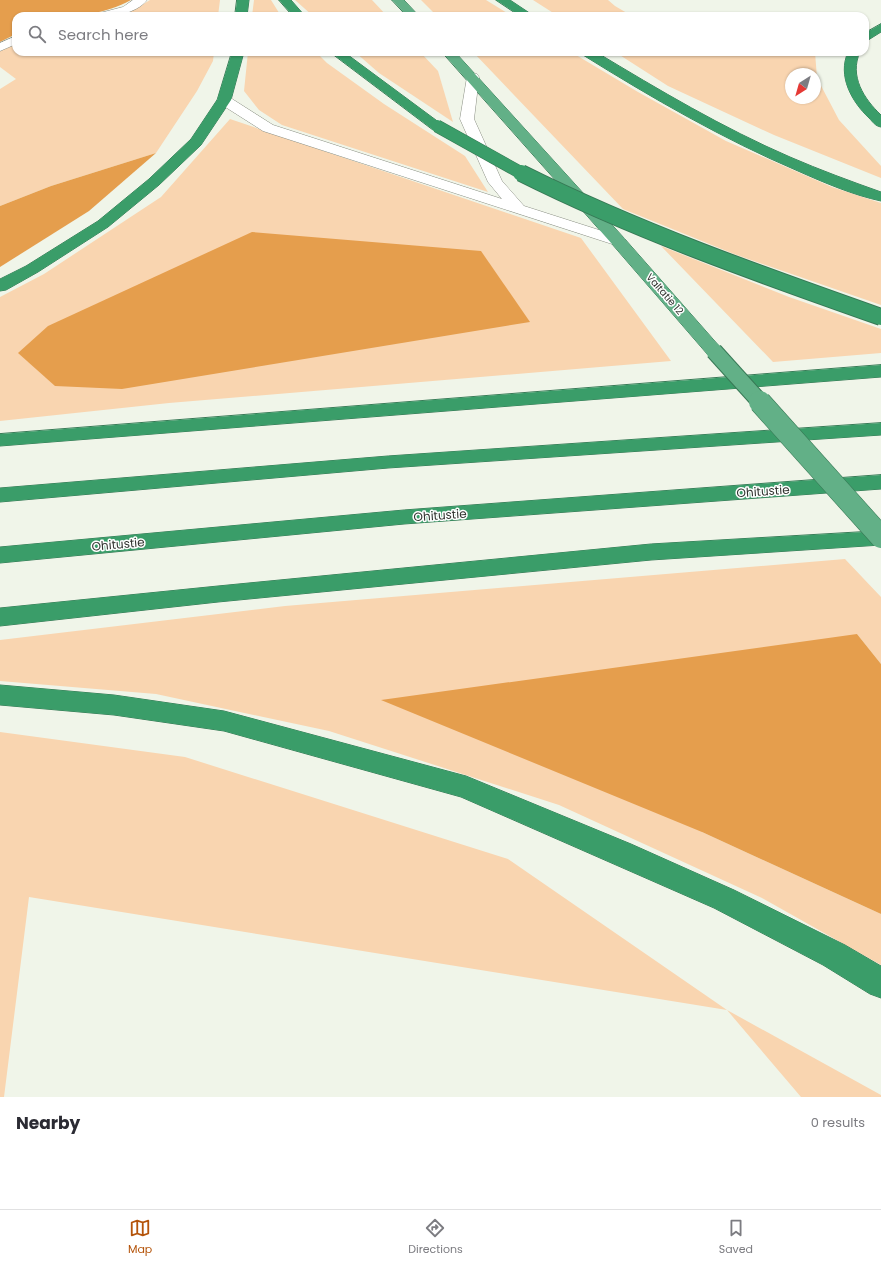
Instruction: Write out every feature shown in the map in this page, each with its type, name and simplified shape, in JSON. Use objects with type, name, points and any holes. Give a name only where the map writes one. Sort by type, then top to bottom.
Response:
[{"type":"highway","points":[[242,12],[243,0]]},
{"type":"highway","points":[[285,0],[295,12]]},
{"type":"highway","points":[[398,0],[410,12]]},
{"type":"highway","points":[[502,0],[522,12]]},
{"type":"highway","points":[[869,35],[881,27]]},
{"type":"highway","points":[[0,286],[32,269],[103,224],[154,182],[196,142],[224,100],[237,56]]},
{"type":"highway","points":[[341,56],[437,126],[508,167],[598,209],[684,245],[881,317]]},
{"type":"highway","name":"Valtatie 12","points":[[452,56],[473,77],[881,538]]},
{"type":"highway","points":[[594,56],[705,121],[815,173],[881,197]]},
{"type":"highway","points":[[851,56],[851,79],[860,101],[881,123]]},
{"type":"highway","points":[[0,440],[881,371]]},
{"type":"highway","points":[[0,495],[388,462],[881,429]]},
{"type":"highway","name":"Ohitustie","points":[[0,555],[404,517],[881,482]]},
{"type":"highway","points":[[0,617],[226,593],[651,552],[881,538]]},
{"type":"highway","points":[[0,695],[114,705],[224,721],[466,787],[724,899],[834,955],[881,983]]},
{"type":"street","points":[[115,12],[127,9],[141,0]]},
{"type":"street","points":[[0,47],[12,42]]},
{"type":"street","points":[[473,77],[467,119],[495,182],[518,209]]},
{"type":"street","points":[[224,100],[268,128],[618,240]]},
{"type":"shaded area","points":[[0,0],[131,0],[98,12],[12,12],[12,36],[0,42]]},
{"type":"shaded area","points":[[150,0],[220,0],[218,12],[128,12]]},
{"type":"shaded area","points":[[254,0],[271,0],[278,12],[252,12]]},
{"type":"shaded area","points":[[295,0],[372,0],[383,12],[308,12]]},
{"type":"shaded area","points":[[421,0],[486,0],[506,12],[433,12]]},
{"type":"shaded area","points":[[533,0],[608,0],[625,12],[552,12]]},
{"type":"shaded area","points":[[12,46],[12,56],[214,56],[213,61],[197,91],[156,153],[51,186],[0,206],[0,89],[16,79],[0,67],[0,51]]},
{"type":"shaded area","points":[[248,56],[320,56],[327,63],[384,104],[465,156],[488,192],[282,125],[259,110],[244,91]]},
{"type":"shaded area","points":[[360,56],[424,56],[438,71],[453,122],[379,73]]},
{"type":"shaded area","points":[[477,56],[578,56],[638,92],[726,141],[832,187],[881,203],[881,305],[734,254],[623,209]]},
{"type":"shaded area","points":[[621,56],[815,56],[816,68],[785,68],[785,104],[821,104],[821,86],[839,120],[881,166],[881,178],[774,135],[668,86]]},
{"type":"shaded area","points":[[230,119],[581,238],[671,361],[169,403],[0,421],[0,297],[44,274],[161,197]]},
{"type":"shaded area","points":[[156,153],[89,211],[0,267],[0,206],[51,186]]},
{"type":"shaded area","points":[[252,232],[481,251],[530,322],[122,389],[55,386],[18,353],[48,326]]},
{"type":"shaded area","points":[[661,246],[789,297],[881,329],[881,353],[773,362]]},
{"type":"shaded area","points":[[845,559],[881,597],[881,664],[857,634],[702,832],[881,914],[881,965],[762,898],[559,805],[329,731],[156,694],[0,681],[0,640],[285,606]]},
{"type":"shaded area","points":[[857,634],[881,664],[881,914],[702,832],[381,700]]},
{"type":"shaded area","points":[[0,732],[185,757],[508,859],[727,1010],[29,897],[4,1097],[0,1097]]},
{"type":"shaded area","points":[[727,1010],[881,1095],[881,1097],[801,1097]]}]
